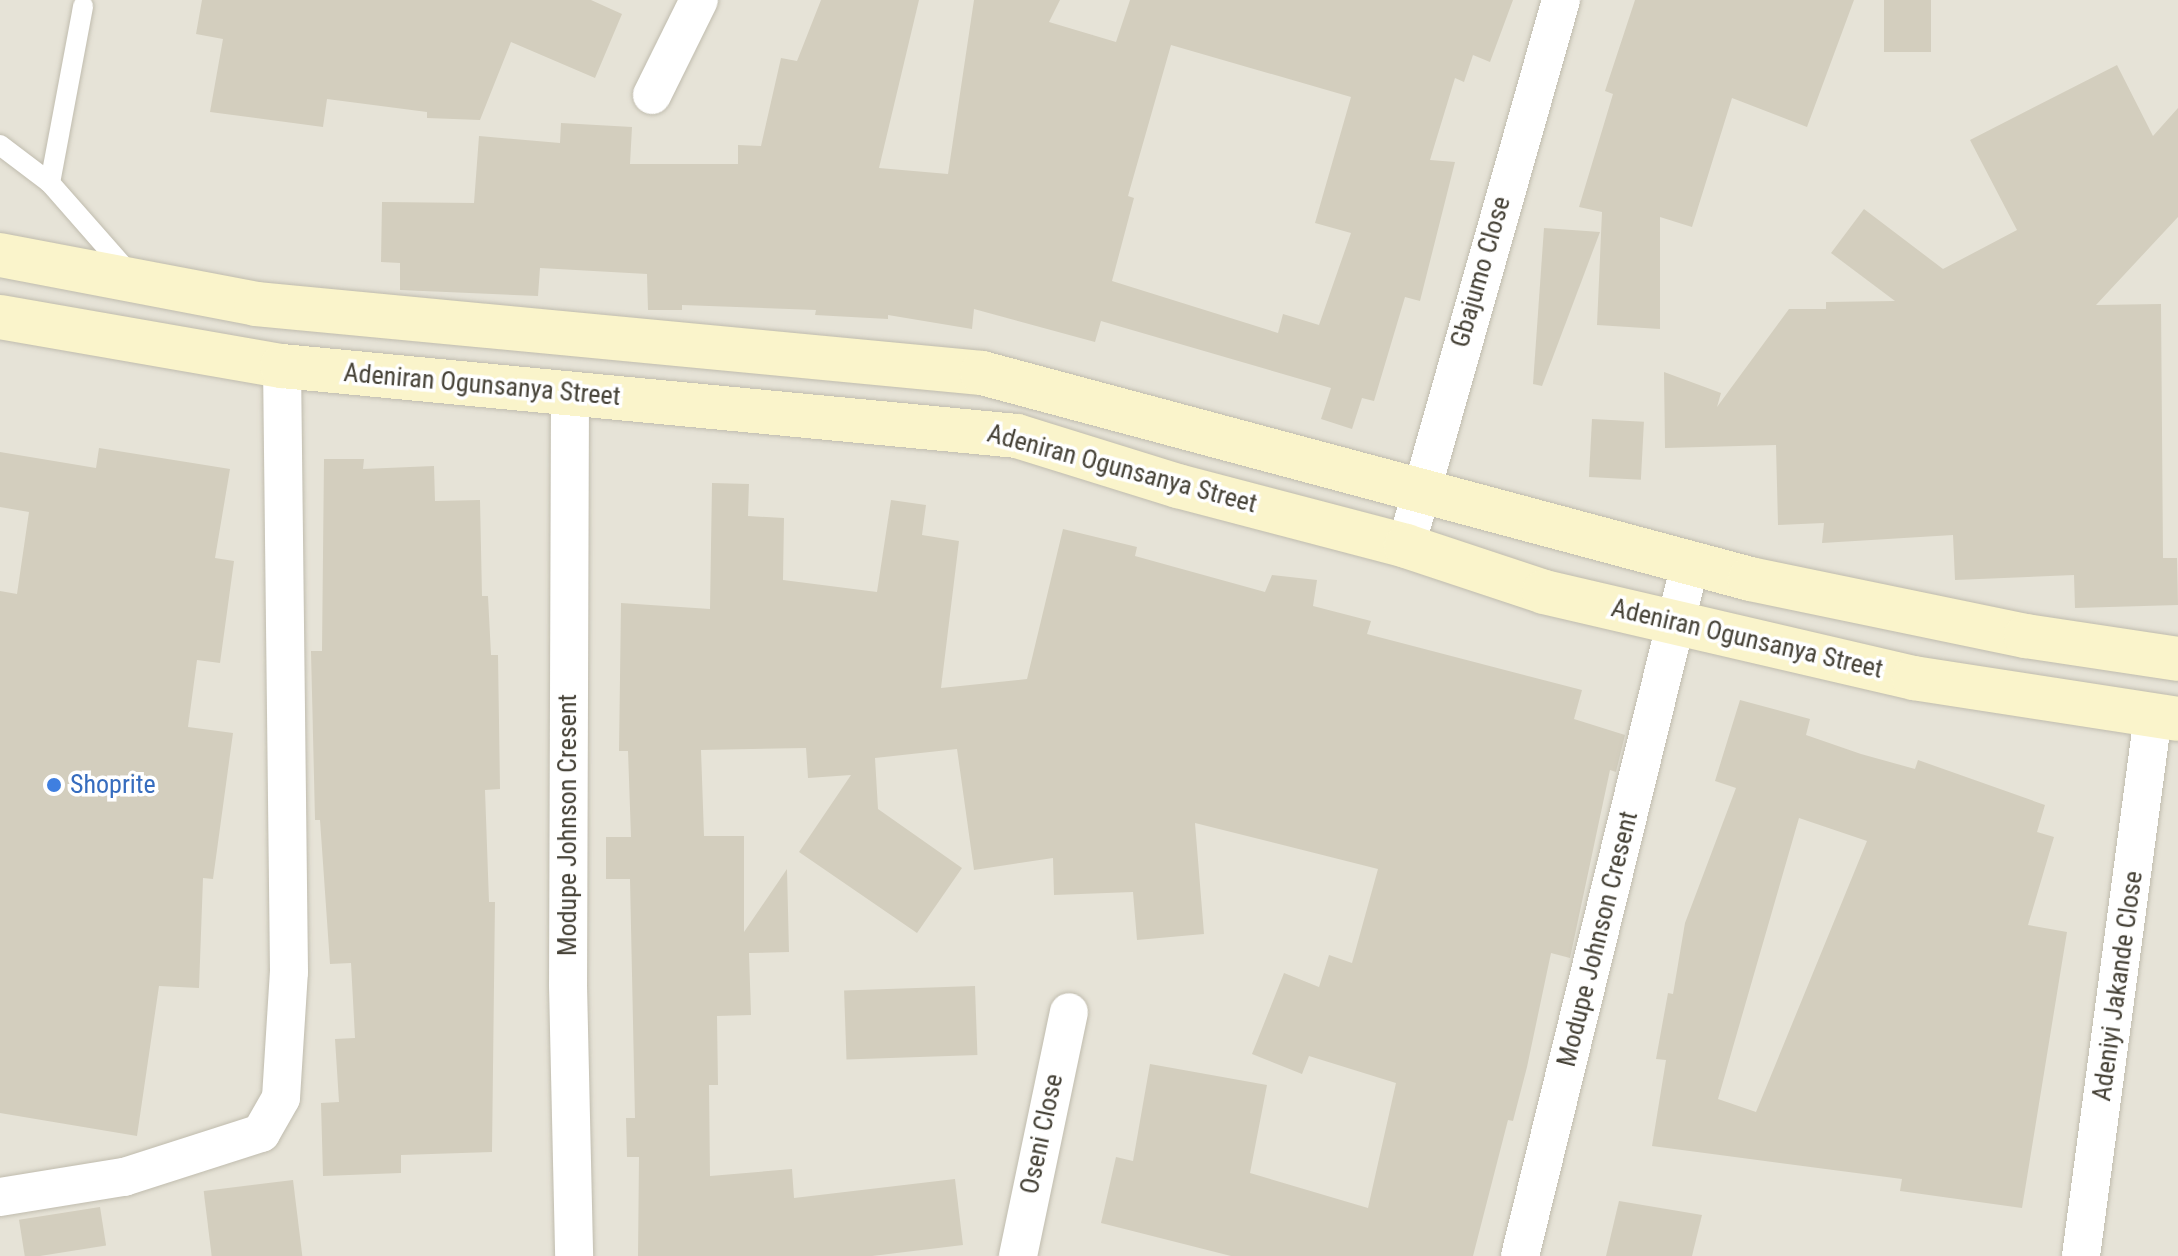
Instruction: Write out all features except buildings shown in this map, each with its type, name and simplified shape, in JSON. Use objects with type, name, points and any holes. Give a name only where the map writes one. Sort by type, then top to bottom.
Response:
[{"type":"main road","points":[[0,255],[137,281],[363,316],[982,373],[1690,564],[2026,636],[2178,659]]},
{"type":"main road","points":[[60,327],[68,266]]},
{"type":"main road","name":"Adeniran Ogunsanya Street","points":[[0,317],[282,366],[1017,436],[1178,486],[1406,546],[1544,592],[1914,678],[2166,717]]},
{"type":"street","points":[[652,95],[699,0]]},
{"type":"street","name":"Gbajumo Close","points":[[1406,546],[1418,490],[1561,0]]},
{"type":"street","points":[[0,1197],[124,1177],[261,1133],[281,1098],[289,972],[282,366]]},
{"type":"street","name":"Modupe Johnson Cresent","points":[[570,394],[568,985],[574,1256]]},
{"type":"street","name":"Modupe Johnson Cresent","points":[[1520,1256],[1690,564]]},
{"type":"street","name":"Adeniyi Jakande Close","points":[[2081,1256],[2166,717]]},
{"type":"street","name":"Oseni Close","points":[[1018,1256],[1069,1012]]},
{"type":"lane","points":[[50,183],[83,6]]},
{"type":"lane","points":[[0,145],[50,183],[137,281]]},
{"type":"shaded area","points":[[0,0],[2178,0],[2178,1256],[0,1256]]},
{"type":"place","name":"Shoprite","points":[[54,785]]}]
